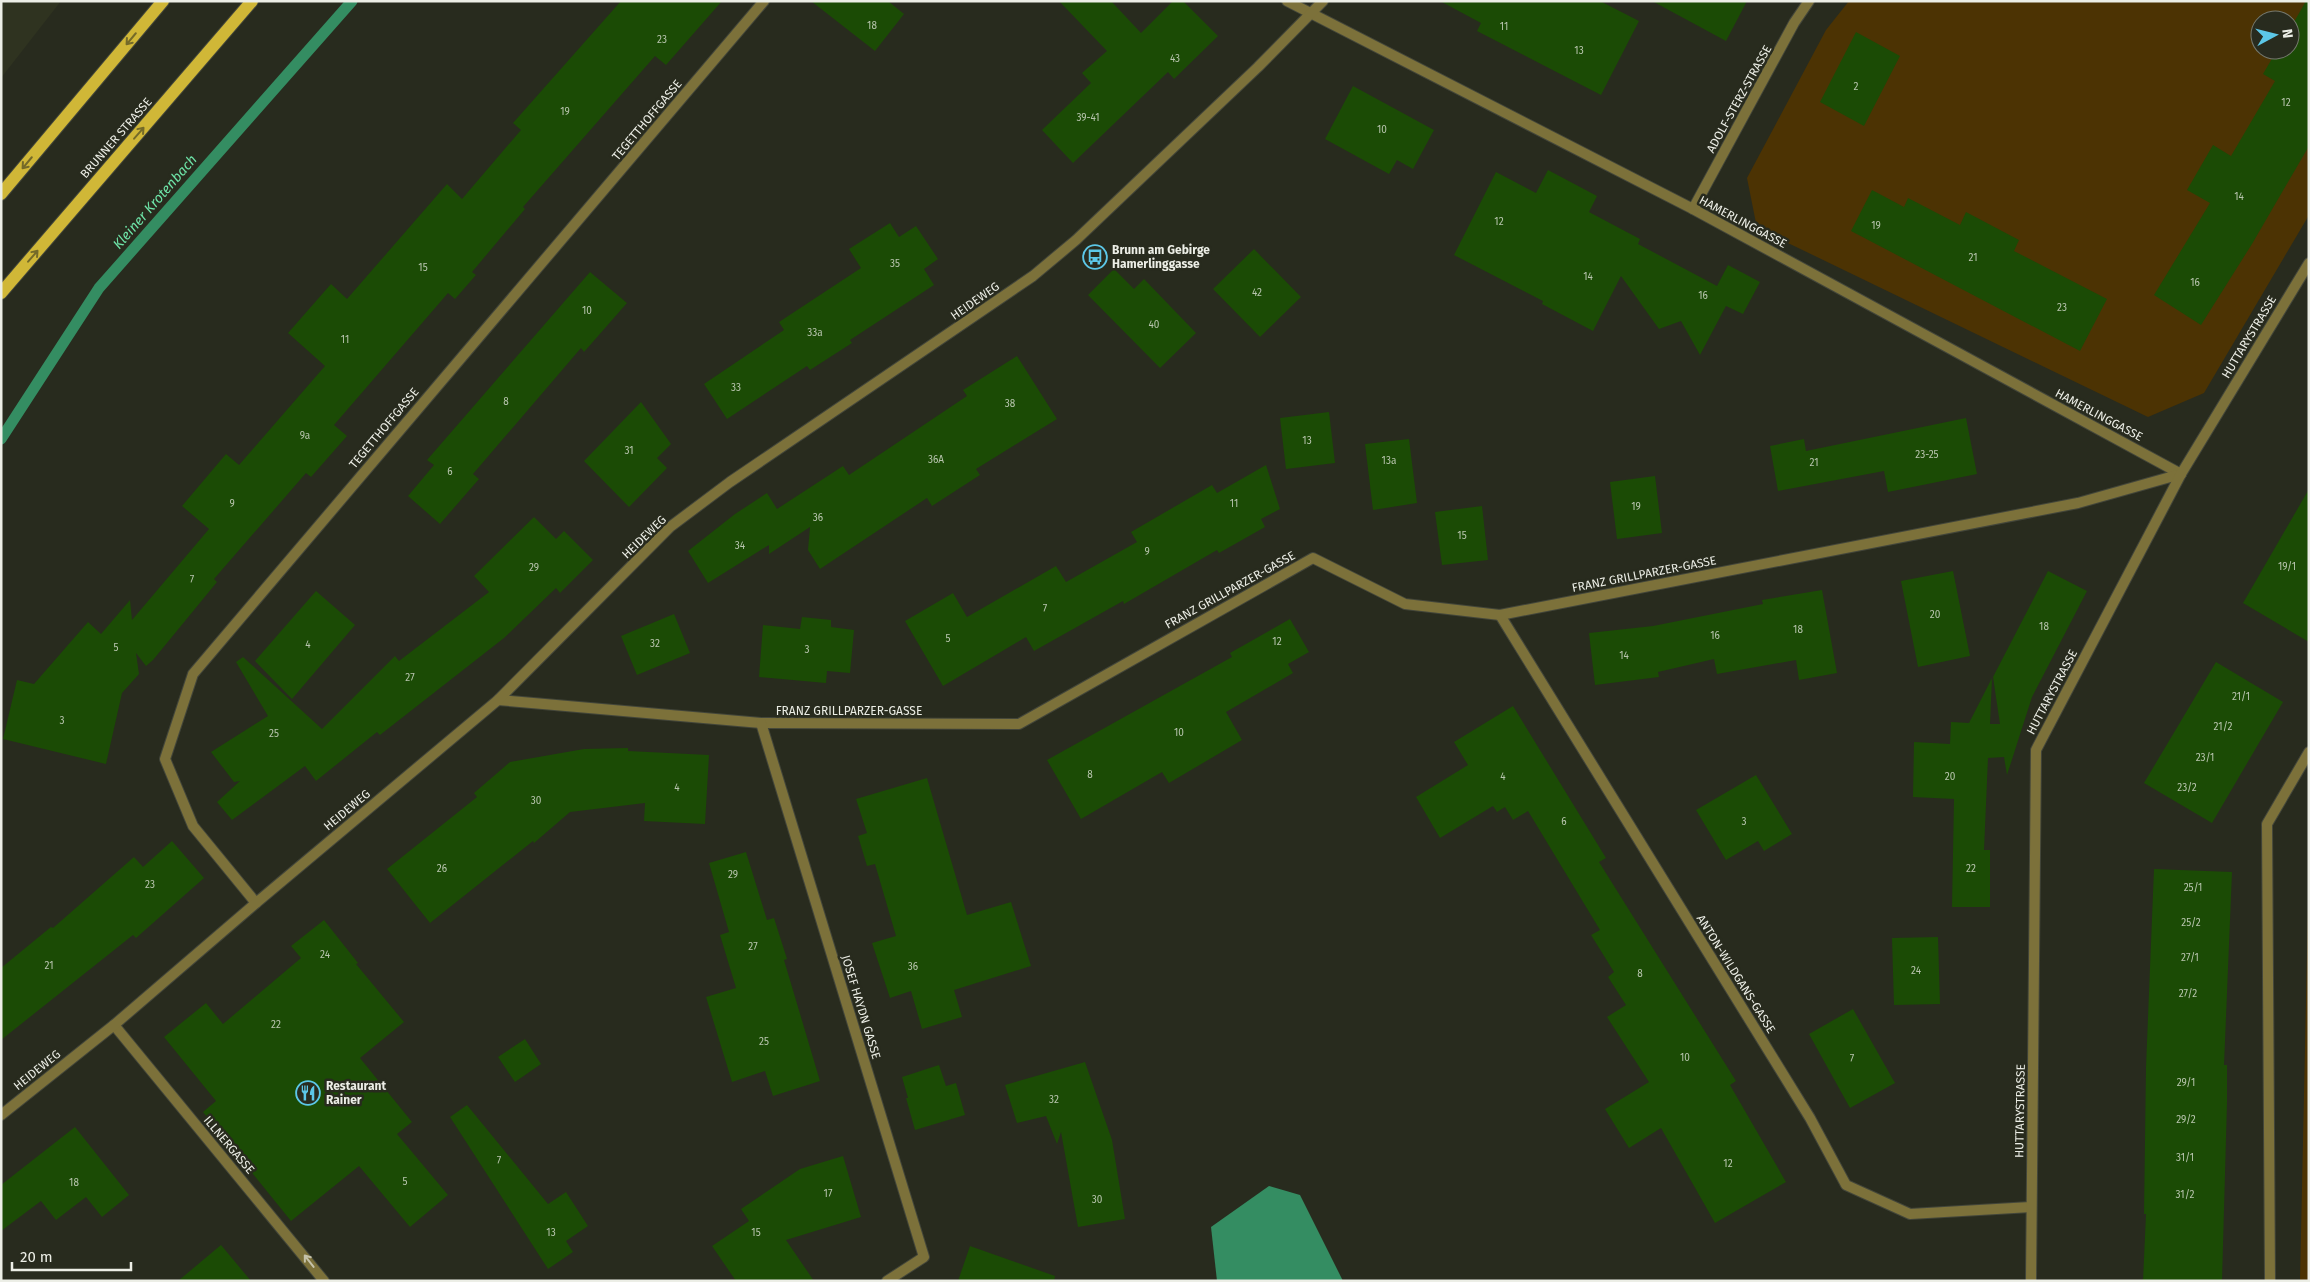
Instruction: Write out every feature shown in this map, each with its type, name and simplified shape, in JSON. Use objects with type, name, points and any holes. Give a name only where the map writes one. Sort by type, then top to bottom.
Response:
[{"type":"main road","points":[[1,194],[163,1]]},
{"type":"main road","name":"BRUNNER STRASSE","points":[[1,294],[252,1]]},
{"type":"street","name":"TEGETTHOFFGASSE","points":[[256,902],[193,826],[165,759],[193,674],[764,1]]},
{"type":"street","name":"HAMERLINGGASSE","points":[[1287,1],[1693,209],[2181,474]]},
{"type":"street","name":"HEIDEWEG","points":[[1,1116],[114,1025],[256,902],[498,700],[670,527],[730,482],[1033,276],[1076,240],[1258,67],[1323,1]]},
{"type":"street","name":"ADOLF-STERZ-STRASSE","points":[[1693,209],[1794,23],[1809,1]]},
{"type":"street","name":"HUTTARYSTRASSE","points":[[2031,1281],[2036,750],[2181,474],[2309,263]]},
{"type":"street","name":"FRANZ GRILLPARZER-GASSE","points":[[498,700],[761,723],[1019,724],[1313,558],[1405,604],[1500,615],[2078,503],[2181,474]]},
{"type":"street","name":"ANTON-WILDGANS-GASSE","points":[[1500,615],[1810,1118],[1846,1185],[1910,1214],[2031,1207]]},
{"type":"street","name":"JOSEF HAYDN GASSE","points":[[761,723],[924,1256],[887,1281]]},
{"type":"street","points":[[2270,1281],[2267,824],[2309,752]]},
{"type":"street","name":"ILLNERGASSE","points":[[114,1025],[324,1281]]},
{"type":"shaded area","points":[[1,1],[61,1],[1,78]]},
{"type":"shaded area","points":[[1849,1],[2309,1],[2309,215],[2204,393],[2148,417],[1757,228],[1747,178],[1826,30]]},
{"type":"shaded area","points":[[2309,861],[2309,1281],[2300,1281]]},
{"type":"shaded area","points":[[1269,1186],[1300,1195],[1343,1281],[1217,1281],[1211,1227]]},
{"type":"building","points":[[621,1],[722,1],[666,65],[655,56],[523,207],[525,209],[472,272],[476,275],[455,299],[448,293],[334,425],[347,436],[311,477],[306,473],[214,579],[217,582],[153,660],[146,666],[136,653],[139,674],[122,693],[106,764],[3,739],[17,680],[34,684],[88,622],[101,634],[130,600],[132,620],[209,529],[182,506],[226,454],[239,465],[325,366],[288,333],[331,284],[347,299],[447,184],[462,199],[521,130],[513,123]]},
{"type":"building","points":[[811,1],[888,1],[904,14],[875,51]]},
{"type":"building","points":[[1059,1],[1111,1],[1141,33],[1173,1],[1183,1],[1218,36],[1174,79],[1168,72],[1073,163],[1042,130],[1091,83],[1082,73],[1107,51]]},
{"type":"building","points":[[1440,1],[1600,1],[1639,21],[1601,95],[1477,31],[1481,23]]},
{"type":"building","points":[[1652,1],[1747,1],[1726,41]]},
{"type":"building","points":[[2306,1],[2309,1],[2309,146],[2252,244],[2201,325],[2154,295],[2210,203],[2187,190],[2213,145],[2231,156],[2275,81],[2263,74],[2271,60],[2300,60],[2300,12]]},
{"type":"building","points":[[1856,32],[1900,56],[1864,126],[1820,102]]},
{"type":"building","points":[[1353,86],[1434,130],[1413,169],[1397,160],[1389,174],[1325,139]]},
{"type":"building","points":[[1548,170],[1597,196],[1589,212],[1640,239],[1638,244],[1717,286],[1728,265],[1760,282],[1743,314],[1726,306],[1700,355],[1681,321],[1659,329],[1621,276],[1593,331],[1542,304],[1543,301],[1454,255],[1496,172],[1536,193]]},
{"type":"building","points":[[1872,190],[1904,207],[1908,198],[1960,225],[1966,212],[2019,240],[2014,251],[2107,299],[2080,351],[1851,231]]},
{"type":"building","points":[[890,223],[899,237],[916,226],[938,259],[924,269],[934,285],[850,340],[852,343],[810,370],[807,366],[727,419],[704,384],[784,330],[779,322],[861,268],[849,249]]},
{"type":"building","points":[[1254,249],[1301,297],[1260,337],[1213,289]]},
{"type":"building","points":[[1114,269],[1134,289],[1144,279],[1196,333],[1160,368],[1088,295]]},
{"type":"building","points":[[590,272],[627,303],[584,352],[581,348],[473,474],[479,479],[440,524],[408,496],[434,465],[427,460]]},
{"type":"building","points":[[1017,356],[1057,419],[976,469],[980,475],[932,506],[927,498],[820,569],[808,550],[810,527],[769,554],[769,545],[708,583],[688,551],[735,514],[767,493],[777,509],[843,466],[849,475],[967,396],[963,390]]},
{"type":"building","points":[[641,402],[671,444],[657,458],[667,468],[629,507],[584,461]]},
{"type":"building","points":[[1329,412],[1335,463],[1286,469],[1280,418]]},
{"type":"building","points":[[1966,418],[1977,474],[1888,492],[1884,471],[1778,491],[1770,446],[1804,439],[1806,451]]},
{"type":"building","points":[[1409,439],[1417,503],[1373,510],[1365,444]]},
{"type":"building","points":[[1266,465],[1280,509],[1261,519],[1265,527],[1219,553],[1217,550],[1124,604],[1123,601],[1034,651],[1026,637],[943,686],[905,621],[953,593],[967,617],[1056,566],[1066,582],[1137,542],[1131,532],[1212,485],[1217,493]]},
{"type":"building","points":[[1655,476],[1662,533],[1617,539],[1610,482]]},
{"type":"building","points":[[2309,489],[2309,642],[2243,603]]},
{"type":"building","points":[[1482,506],[1488,560],[1442,565],[1435,512]]},
{"type":"building","points":[[534,517],[556,539],[564,531],[593,560],[560,593],[556,588],[504,638],[380,735],[377,732],[316,781],[305,766],[232,820],[217,802],[240,781],[234,782],[211,752],[268,716],[236,662],[243,657],[322,729],[395,656],[399,661],[489,592],[474,576]]},
{"type":"building","points":[[1953,571],[1970,656],[1918,667],[1901,581]]},
{"type":"building","points":[[2048,571],[2087,591],[2032,697],[2007,775],[2004,757],[1988,758],[1984,850],[1990,850],[1990,907],[1952,907],[1954,799],[1913,797],[1914,742],[1950,744],[1951,722],[1969,723],[1992,678],[1990,724],[2000,724],[1993,677]]},
{"type":"building","points":[[1822,590],[1837,673],[1799,680],[1796,660],[1717,674],[1714,659],[1658,672],[1659,677],[1595,685],[1589,633],[1653,626],[1763,604],[1762,600]]},
{"type":"building","points":[[316,591],[355,625],[292,699],[255,661]]},
{"type":"building","points":[[674,614],[690,653],[637,675],[621,636]]},
{"type":"building","points":[[802,617],[831,620],[831,627],[854,630],[850,673],[827,671],[826,683],[759,677],[763,625],[800,629]]},
{"type":"building","points":[[1290,619],[1309,652],[1288,664],[1293,673],[1226,712],[1242,740],[1169,783],[1162,772],[1081,819],[1047,760],[1232,657],[1230,653]]},
{"type":"building","points":[[2216,662],[2283,702],[2212,823],[2144,783]]},
{"type":"building","points":[[1513,706],[1606,858],[1599,862],[1736,1081],[1730,1085],[1786,1182],[1715,1223],[1661,1128],[1629,1148],[1605,1109],[1649,1082],[1607,1017],[1626,1005],[1608,977],[1614,972],[1591,935],[1600,930],[1528,811],[1513,820],[1505,807],[1497,812],[1493,806],[1440,838],[1416,797],[1468,765],[1454,742]]},
{"type":"building","points":[[628,748],[628,751],[709,755],[705,824],[644,821],[645,803],[570,812],[534,843],[533,841],[430,923],[387,869],[477,797],[474,793],[510,762],[584,749]]},
{"type":"building","points":[[1756,775],[1792,834],[1764,851],[1758,841],[1726,860],[1696,810]]},
{"type":"building","points":[[927,778],[967,915],[1011,902],[1031,966],[954,990],[962,1017],[922,1029],[911,991],[890,998],[872,943],[896,936],[875,864],[867,866],[858,836],[867,833],[856,799]]},
{"type":"building","points":[[172,841],[204,878],[136,938],[133,935],[1,1040],[1,968],[51,927],[53,928],[134,857],[143,867]]},
{"type":"building","points":[[746,852],[767,920],[774,918],[787,959],[784,960],[820,1081],[773,1096],[765,1071],[732,1082],[706,997],[736,988],[720,935],[729,932],[709,863]]},
{"type":"building","points":[[2154,869],[2232,872],[2224,1065],[2227,1065],[2227,1102],[2222,1281],[2143,1281],[2146,1214],[2144,1214],[2146,1067]]},
{"type":"building","points":[[324,920],[358,963],[356,964],[404,1022],[360,1058],[412,1122],[397,1134],[448,1195],[410,1227],[359,1166],[291,1221],[203,1112],[216,1101],[164,1037],[206,1003],[223,1024],[301,958],[291,946]]},
{"type":"building","points":[[1938,937],[1940,1004],[1894,1005],[1892,938]]},
{"type":"building","points":[[1853,1009],[1895,1083],[1850,1108],[1809,1034]]},
{"type":"building","points":[[525,1039],[541,1064],[515,1082],[498,1057]]},
{"type":"building","points":[[1085,1062],[1112,1140],[1125,1219],[1078,1227],[1061,1132],[1057,1144],[1046,1116],[1017,1123],[1005,1085]]},
{"type":"building","points":[[939,1065],[946,1086],[956,1083],[965,1115],[915,1130],[902,1077]]},
{"type":"building","points":[[467,1105],[548,1204],[566,1192],[588,1226],[566,1241],[573,1252],[548,1269],[450,1117]]},
{"type":"building","points":[[75,1127],[129,1195],[102,1217],[86,1197],[56,1220],[41,1201],[1,1231],[1,1185]]},
{"type":"building","points":[[843,1156],[861,1217],[786,1240],[814,1281],[736,1281],[712,1246],[749,1221],[741,1209],[800,1169]]},
{"type":"building","points":[[221,1245],[251,1281],[178,1281]]},
{"type":"building","points":[[970,1246],[1055,1276],[1054,1281],[958,1281]]},
{"type":"waterway","name":"Kleiner Krotenbach","points":[[1,439],[99,288],[352,1]]},
{"type":"place","name":"Brunn am Gebirge Hamerlinggasse","points":[[1095,257]]},
{"type":"place","name":"Restaurant Rainer","points":[[308,1093]]}]
